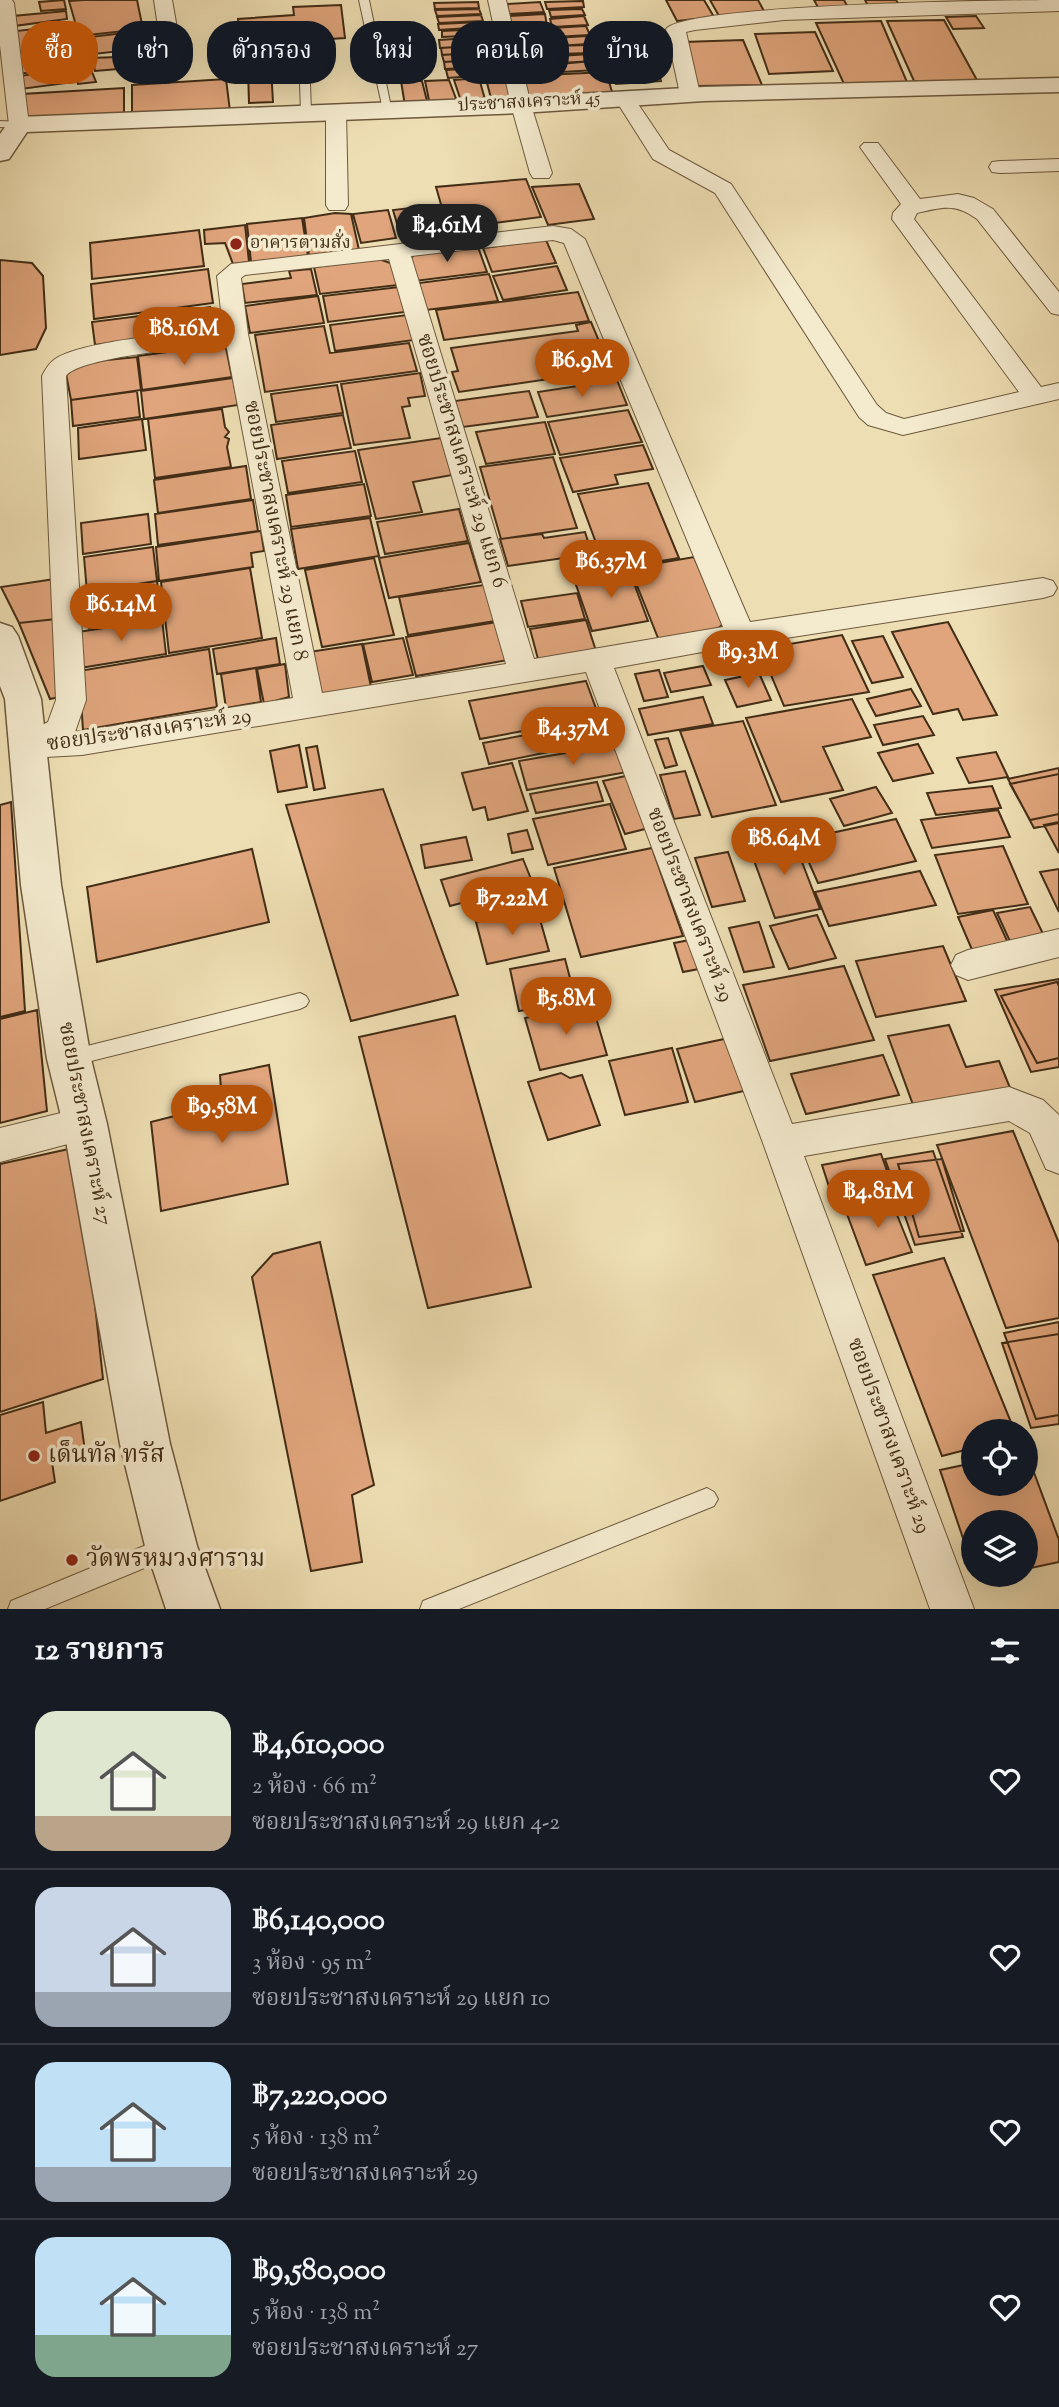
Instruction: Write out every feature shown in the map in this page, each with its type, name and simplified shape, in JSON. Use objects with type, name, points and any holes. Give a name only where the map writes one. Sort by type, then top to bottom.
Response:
[{"type":"street","points":[[163,0],[166,21]]},
{"type":"street","points":[[497,0],[521,104],[541,173]]},
{"type":"street","points":[[0,153],[9,125],[5,4]]},
{"type":"street","points":[[690,94],[676,29],[693,24],[784,14],[952,5],[1059,5]]},
{"type":"street","name":"ประชาสงเคราะห์ 45","points":[[9,125],[521,104],[690,94],[1059,85]]},
{"type":"street","points":[[625,99],[662,154],[671,162],[723,189],[868,411],[877,419],[903,427],[1047,393],[903,219],[904,213],[915,207],[959,199],[973,204],[985,214],[1059,308]]},
{"type":"street","points":[[336,112],[337,205]]},
{"type":"street","points":[[871,147],[915,207]]},
{"type":"street","points":[[1000,167],[1059,165]]},
{"type":"street","points":[[398,250],[553,233],[574,239],[741,635]]},
{"type":"street","name":"ซอยประชาสงเคราะห์ 29 แยก 8","points":[[310,708],[236,334],[229,276],[239,269],[398,250]]},
{"type":"street","name":"ซอยประชาสงเคราะห์ 29 แยก 6","points":[[398,250],[523,671]]},
{"type":"street","points":[[28,746],[60,732],[67,721],[71,700],[54,376],[60,366],[71,360],[111,351],[236,334]]},
{"type":"street","points":[[596,660],[1043,587]]},
{"type":"street","name":"ซอยประชาสงเคราะห์ 27","points":[[0,636],[23,699],[41,885],[69,1059],[85,1124],[145,1444],[171,1546],[193,1609]]},
{"type":"street","name":"ซอยประชาสงเคราะห์ 29","points":[[28,746],[82,743],[596,660],[781,1143],[952,1609]]},
{"type":"street","points":[[968,965],[1059,943]]},
{"type":"street","points":[[781,1143],[1009,1104],[1035,1112],[1045,1124],[1059,1157]]},
{"type":"street","points":[[0,1145],[85,1124]]},
{"type":"lane","points":[[364,0],[387,110]]},
{"type":"lane","points":[[305,84],[306,113]]},
{"type":"lane","points":[[69,1059],[300,1001]]},
{"type":"lane","points":[[431,1609],[707,1499]]},
{"type":"lane","points":[[19,1609],[171,1546]]},
{"type":"building","points":[[64,0],[66,9],[41,11],[39,2]]},
{"type":"building","points":[[137,0],[141,21],[112,21],[112,32],[98,34],[98,21],[75,21],[69,1]]},
{"type":"building","points":[[666,0],[704,0],[714,17],[677,21]]},
{"type":"building","points":[[710,0],[758,0],[765,13],[719,16]]},
{"type":"building","points":[[814,0],[844,0],[850,11],[820,11]]},
{"type":"building","points":[[865,0],[896,0],[901,8],[870,10]]},
{"type":"building","points":[[583,1],[584,7],[547,9],[545,2]]},
{"type":"building","points":[[478,2],[479,8],[435,9],[434,3]]},
{"type":"building","points":[[540,2],[544,12],[509,14],[507,4]]},
{"type":"building","points":[[341,5],[345,38],[336,39],[336,21],[238,21],[294,15],[293,7]]},
{"type":"building","points":[[479,9],[481,14],[437,16],[435,10]]},
{"type":"building","points":[[582,9],[585,15],[551,17],[549,10]]},
{"type":"building","points":[[66,11],[67,19],[21,21],[21,25],[14,26],[13,16]]},
{"type":"building","points":[[545,14],[546,21],[511,21],[509,16]]},
{"type":"building","points":[[481,15],[483,21],[439,23],[437,17]]},
{"type":"building","points":[[584,16],[586,21],[583,21],[583,25],[569,26],[569,21],[550,19]]},
{"type":"building","points":[[976,16],[984,28],[953,29],[946,17]]},
{"type":"building","points":[[944,20],[978,82],[914,81],[887,21]]},
{"type":"building","points":[[881,21],[907,82],[844,84],[816,23]]},
{"type":"building","points":[[451,23],[451,29],[439,30],[438,24]]},
{"type":"building","points":[[583,26],[583,35],[569,36],[569,27]]},
{"type":"building","points":[[21,30],[21,58],[15,59],[8,32]]},
{"type":"building","points":[[442,31],[451,31],[451,37],[442,37]]},
{"type":"building","points":[[815,32],[833,71],[769,74],[755,34]]},
{"type":"building","points":[[112,34],[112,52],[98,54],[98,36]]},
{"type":"building","points":[[583,36],[583,44],[569,45],[569,37]]},
{"type":"building","points":[[451,39],[451,47],[440,48],[439,40]]},
{"type":"building","points":[[743,40],[762,85],[697,86],[684,42]]},
{"type":"building","points":[[583,45],[583,53],[569,54],[569,46]]},
{"type":"building","points":[[451,47],[451,54],[442,55],[441,48]]},
{"type":"building","points":[[451,54],[451,62],[444,62],[442,55]]},
{"type":"building","points":[[583,54],[583,62],[569,62],[569,55]]},
{"type":"building","points":[[112,57],[112,70],[98,71],[98,58]]},
{"type":"building","points":[[21,61],[21,74],[17,74],[16,62]]},
{"type":"building","points":[[444,62],[451,62],[451,69],[445,69]]},
{"type":"building","points":[[583,62],[583,71],[569,72],[569,63]]},
{"type":"building","points":[[446,70],[451,70],[451,78],[448,78]]},
{"type":"building","points":[[583,73],[583,84],[610,84],[613,95],[528,99],[525,84],[569,84],[569,74]]},
{"type":"building","points":[[19,76],[21,84],[59,84],[21,89]]},
{"type":"building","points":[[437,80],[449,80],[458,104],[430,105],[426,84],[437,84]]},
{"type":"building","points":[[193,81],[227,84],[230,111],[132,117],[132,85],[193,84]]},
{"type":"building","points":[[248,84],[272,84],[273,102],[249,103]]},
{"type":"building","points":[[401,84],[423,84],[428,105],[405,106]]},
{"type":"building","points":[[455,84],[481,84],[486,103],[462,104]]},
{"type":"building","points":[[487,84],[512,84],[515,101],[492,102]]},
{"type":"building","points":[[124,88],[124,117],[26,121],[22,94]]},
{"type":"building","points":[[526,179],[541,217],[448,229],[436,187]]},
{"type":"building","points":[[579,184],[594,219],[548,225],[532,187]]},
{"type":"building","points":[[437,205],[448,238],[403,244],[393,210]]},
{"type":"building","points":[[388,210],[396,238],[361,243],[353,214]]},
{"type":"building","points":[[335,213],[351,214],[359,250],[309,256],[304,218]]},
{"type":"building","points":[[302,218],[308,256],[251,262],[247,224]]},
{"type":"building","name":"อาคารตามสั่ง","points":[[245,225],[249,262],[233,264],[225,243],[205,244],[204,230]]},
{"type":"building","points":[[199,230],[204,266],[92,279],[90,243]]},
{"type":"building","points":[[546,240],[556,263],[492,272],[483,248]]},
{"type":"building","points":[[478,247],[487,272],[415,281],[409,260],[414,255]]},
{"type":"building","points":[[379,259],[393,264],[398,285],[320,294],[314,267]]},
{"type":"building","points":[[0,260],[32,263],[43,276],[46,328],[36,349],[0,355]]},
{"type":"building","points":[[557,266],[567,290],[503,300],[493,276]]},
{"type":"building","points":[[208,269],[213,303],[94,319],[91,284]]},
{"type":"building","points":[[311,269],[317,295],[245,303],[242,284],[291,278],[289,271]]},
{"type":"building","points":[[489,274],[498,301],[426,310],[419,283]]},
{"type":"building","points":[[399,287],[405,312],[328,322],[323,296]]},
{"type":"building","points":[[578,292],[589,321],[444,340],[436,310]]},
{"type":"building","points":[[318,296],[324,323],[250,333],[245,306]]},
{"type":"building","points":[[210,307],[214,329],[95,345],[92,322]]},
{"type":"building","points":[[407,315],[414,340],[335,351],[330,325]]},
{"type":"building","points":[[591,322],[611,370],[459,392],[452,372],[458,371],[451,348],[578,331],[576,325]]},
{"type":"building","points":[[324,326],[330,353],[409,343],[417,371],[265,392],[255,335]]},
{"type":"building","points":[[218,345],[226,348],[232,377],[142,390],[138,356]]},
{"type":"building","points":[[137,357],[141,390],[71,400],[66,374],[77,363]]},
{"type":"building","points":[[420,373],[425,396],[408,398],[410,406],[402,407],[410,438],[354,445],[341,384]]},
{"type":"building","points":[[233,378],[238,405],[144,419],[141,391]]},
{"type":"building","points":[[617,380],[627,405],[547,417],[538,392]]},
{"type":"building","points":[[337,385],[343,413],[276,422],[271,394]]},
{"type":"building","points":[[137,391],[140,417],[73,426],[71,400]]},
{"type":"building","points":[[529,391],[538,417],[463,427],[455,401]]},
{"type":"building","points":[[222,409],[225,427],[229,432],[225,437],[229,439],[227,447],[231,467],[155,478],[148,419]]},
{"type":"building","points":[[628,410],[642,442],[560,455],[548,422]]},
{"type":"building","points":[[343,415],[351,448],[277,459],[271,425]]},
{"type":"building","points":[[142,419],[146,450],[79,459],[78,428]]},
{"type":"building","points":[[545,422],[555,454],[486,464],[476,432]]},
{"type":"building","points":[[441,438],[452,475],[413,482],[422,512],[376,519],[358,450]]},
{"type":"building","points":[[643,445],[653,469],[615,475],[618,484],[573,492],[560,458]]},
{"type":"building","points":[[355,451],[362,482],[288,493],[282,461]]},
{"type":"building","points":[[553,457],[577,528],[501,539],[480,467]]},
{"type":"building","points":[[246,466],[251,499],[158,513],[154,480]]},
{"type":"building","points":[[648,483],[679,558],[606,570],[578,494]]},
{"type":"building","points":[[364,484],[371,516],[291,527],[286,495]]},
{"type":"building","points":[[253,500],[258,531],[158,545],[155,514]]},
{"type":"building","points":[[459,509],[468,541],[385,554],[377,522]]},
{"type":"building","points":[[148,514],[151,544],[83,554],[81,523]]},
{"type":"building","points":[[370,518],[379,556],[298,569],[291,529]]},
{"type":"building","points":[[261,531],[264,551],[251,553],[253,567],[159,581],[156,547]]},
{"type":"building","points":[[585,532],[592,554],[508,566],[500,539],[542,534],[544,538]]},
{"type":"building","points":[[469,543],[481,582],[389,598],[379,558]]},
{"type":"building","points":[[153,547],[157,581],[87,592],[84,557]]},
{"type":"building","points":[[694,557],[723,624],[712,634],[660,643],[630,568]]},
{"type":"building","points":[[374,558],[394,635],[322,647],[305,570]]},
{"type":"building","points":[[250,568],[262,638],[169,653],[161,582]]},
{"type":"building","points":[[629,570],[648,621],[592,631],[574,579]]},
{"type":"building","points":[[55,579],[56,619],[19,623],[1,587]]},
{"type":"building","points":[[157,581],[161,617],[89,628],[87,592]]},
{"type":"building","points":[[484,585],[495,621],[408,635],[399,597]]},
{"type":"building","points":[[577,593],[585,619],[528,627],[521,601]]},
{"type":"building","points":[[56,619],[59,697],[50,699],[19,623]]},
{"type":"building","points":[[162,619],[166,654],[80,668],[78,632]]},
{"type":"building","points":[[586,620],[596,651],[538,659],[530,629]]},
{"type":"building","points":[[497,622],[508,660],[416,676],[406,637]]},
{"type":"building","points":[[948,622],[997,715],[963,720],[958,709],[933,714],[892,632]]},
{"type":"building","points":[[842,635],[869,692],[784,706],[760,649]]},
{"type":"building","points":[[883,636],[903,677],[872,683],[852,641]]},
{"type":"building","points":[[276,638],[280,664],[217,674],[213,649]]},
{"type":"building","points":[[403,638],[413,675],[372,682],[363,644]]},
{"type":"building","points":[[362,644],[371,687],[317,696],[309,652]]},
{"type":"building","points":[[209,649],[217,707],[83,730],[79,671]]},
{"type":"building","points":[[285,664],[289,697],[264,704],[257,669]]},
{"type":"building","points":[[703,666],[711,685],[671,692],[664,673]]},
{"type":"building","points":[[256,668],[261,702],[226,708],[221,674]]},
{"type":"building","points":[[659,670],[668,697],[644,701],[635,674]]},
{"type":"building","points":[[759,673],[771,700],[737,707],[725,680]]},
{"type":"building","points":[[586,681],[599,717],[480,739],[469,701]]},
{"type":"building","points":[[911,689],[921,706],[876,716],[867,699]]},
{"type":"building","points":[[703,697],[713,724],[648,735],[639,709]]},
{"type":"building","points":[[852,699],[871,737],[823,747],[843,790],[781,802],[746,718]]},
{"type":"building","points":[[923,716],[934,735],[883,745],[874,725]]},
{"type":"building","points":[[601,721],[608,740],[489,764],[483,743]]},
{"type":"building","points":[[743,721],[776,805],[712,817],[680,731]]},
{"type":"building","points":[[668,738],[677,765],[665,768],[655,740]]},
{"type":"building","points":[[618,744],[627,772],[527,790],[519,761]]},
{"type":"building","points":[[918,744],[933,773],[893,781],[878,753]]},
{"type":"building","points":[[299,745],[307,787],[278,792],[270,751]]},
{"type":"building","points":[[317,746],[325,788],[314,790],[306,748]]},
{"type":"building","points":[[996,752],[1008,777],[969,783],[957,758]]},
{"type":"building","points":[[512,763],[528,811],[488,820],[485,807],[473,810],[462,773]]},
{"type":"building","points":[[1059,768],[1059,823],[1034,828],[1008,779]]},
{"type":"building","points":[[685,771],[700,815],[674,819],[660,775]]},
{"type":"building","points":[[1059,774],[1059,814],[1030,820],[1010,784]]},
{"type":"building","points":[[630,775],[653,827],[625,834],[603,781]]},
{"type":"building","points":[[597,782],[603,801],[536,813],[530,794]]},
{"type":"building","points":[[992,786],[1001,808],[936,815],[927,793]]},
{"type":"building","points":[[876,787],[892,813],[844,826],[830,799]]},
{"type":"building","points":[[383,789],[458,995],[351,1021],[286,805]]},
{"type":"building","points":[[11,802],[25,1011],[0,1017],[0,805]]},
{"type":"building","points":[[610,804],[626,849],[548,865],[533,819]]},
{"type":"building","points":[[998,810],[1010,837],[932,848],[921,820]]},
{"type":"building","points":[[896,819],[916,861],[818,883],[799,840]]},
{"type":"building","points":[[1059,822],[1059,853],[1044,825]]},
{"type":"building","points":[[527,830],[533,849],[512,853],[508,834]]},
{"type":"building","points":[[792,836],[820,909],[775,918],[748,844]]},
{"type":"building","points":[[466,837],[472,860],[425,868],[421,845]]},
{"type":"building","points":[[1003,846],[1028,904],[958,914],[935,855]]},
{"type":"building","points":[[652,848],[683,936],[581,957],[554,868]]},
{"type":"building","points":[[252,849],[269,922],[97,962],[87,887]]},
{"type":"building","points":[[728,852],[745,901],[712,907],[695,858]]},
{"type":"building","points":[[523,859],[533,884],[450,906],[441,880]]},
{"type":"building","points":[[1059,869],[1059,912],[1040,872]]},
{"type":"building","points":[[920,871],[936,905],[829,926],[815,892]]},
{"type":"building","points":[[1030,907],[1047,942],[1013,948],[997,913]]},
{"type":"building","points":[[537,909],[549,951],[487,964],[476,922]]},
{"type":"building","points":[[993,910],[1009,945],[973,952],[958,917]]},
{"type":"building","points":[[817,915],[836,958],[789,969],[770,926]]},
{"type":"building","points":[[759,922],[774,967],[744,972],[729,928]]},
{"type":"building","points":[[695,939],[704,968],[683,972],[674,943]]},
{"type":"building","points":[[943,946],[966,1001],[876,1017],[856,961]]},
{"type":"building","points":[[565,959],[576,1001],[519,1011],[510,969]]},
{"type":"building","points":[[844,966],[874,1040],[770,1061],[743,985]]},
{"type":"building","points":[[1059,979],[1059,1067],[1031,1072],[995,990]]},
{"type":"building","points":[[1057,982],[1059,1058],[1037,1063],[1001,996]]},
{"type":"building","points":[[592,1004],[607,1055],[540,1070],[525,1018]]},
{"type":"building","points":[[37,1010],[47,1111],[0,1123],[0,1019]]},
{"type":"building","points":[[455,1016],[531,1287],[428,1308],[359,1037]]},
{"type":"building","points":[[949,1025],[966,1067],[999,1061],[1013,1095],[916,1113],[888,1036]]},
{"type":"building","points":[[729,1038],[748,1090],[695,1102],[677,1049]]},
{"type":"building","points":[[672,1048],[688,1102],[625,1115],[609,1061]]},
{"type":"building","points":[[883,1055],[899,1095],[806,1114],[791,1074]]},
{"type":"building","points":[[269,1065],[288,1184],[161,1211],[151,1122],[222,1104],[220,1075]]},
{"type":"building","points":[[561,1073],[570,1078],[582,1075],[600,1125],[548,1140],[528,1082]]},
{"type":"building","points":[[1013,1131],[1059,1243],[1059,1318],[1006,1328],[937,1145]]},
{"type":"building","points":[[78,1147],[103,1379],[0,1412],[0,1164]]},
{"type":"building","points":[[933,1151],[963,1237],[915,1245],[885,1159]]},
{"type":"building","points":[[881,1154],[893,1188],[833,1199],[822,1165]]},
{"type":"building","points":[[942,1159],[964,1231],[919,1237],[898,1164]]},
{"type":"building","points":[[889,1195],[912,1252],[866,1265],[844,1206]]},
{"type":"building","points":[[320,1242],[374,1485],[352,1495],[362,1562],[311,1571],[252,1277],[273,1254]]},
{"type":"building","points":[[944,1258],[1010,1419],[961,1419],[961,1451],[942,1456],[873,1275]]},
{"type":"building","points":[[1059,1322],[1059,1415],[1036,1419],[1004,1333]]},
{"type":"building","points":[[1059,1334],[1059,1424],[1038,1427],[1038,1419],[1028,1419],[1002,1343]]},
{"type":"building","name":"เด็นทัล ทรัส","points":[[43,1402],[46,1433],[81,1422],[85,1451],[52,1462],[55,1482],[0,1501],[0,1415]]},
{"type":"building","points":[[961,1466],[961,1496],[1038,1496],[1038,1483],[1059,1540],[1059,1562],[1038,1566],[1038,1510],[961,1510],[961,1532],[940,1470]]},
{"type":"place","name":"อาคารตามสั่ง","points":[[236,244]]},
{"type":"place","name":"เด็นทัล ทรัส","points":[[34,1456]]},
{"type":"place","name":"วัดพรหมวงศาราม","points":[[72,1560]]}]
